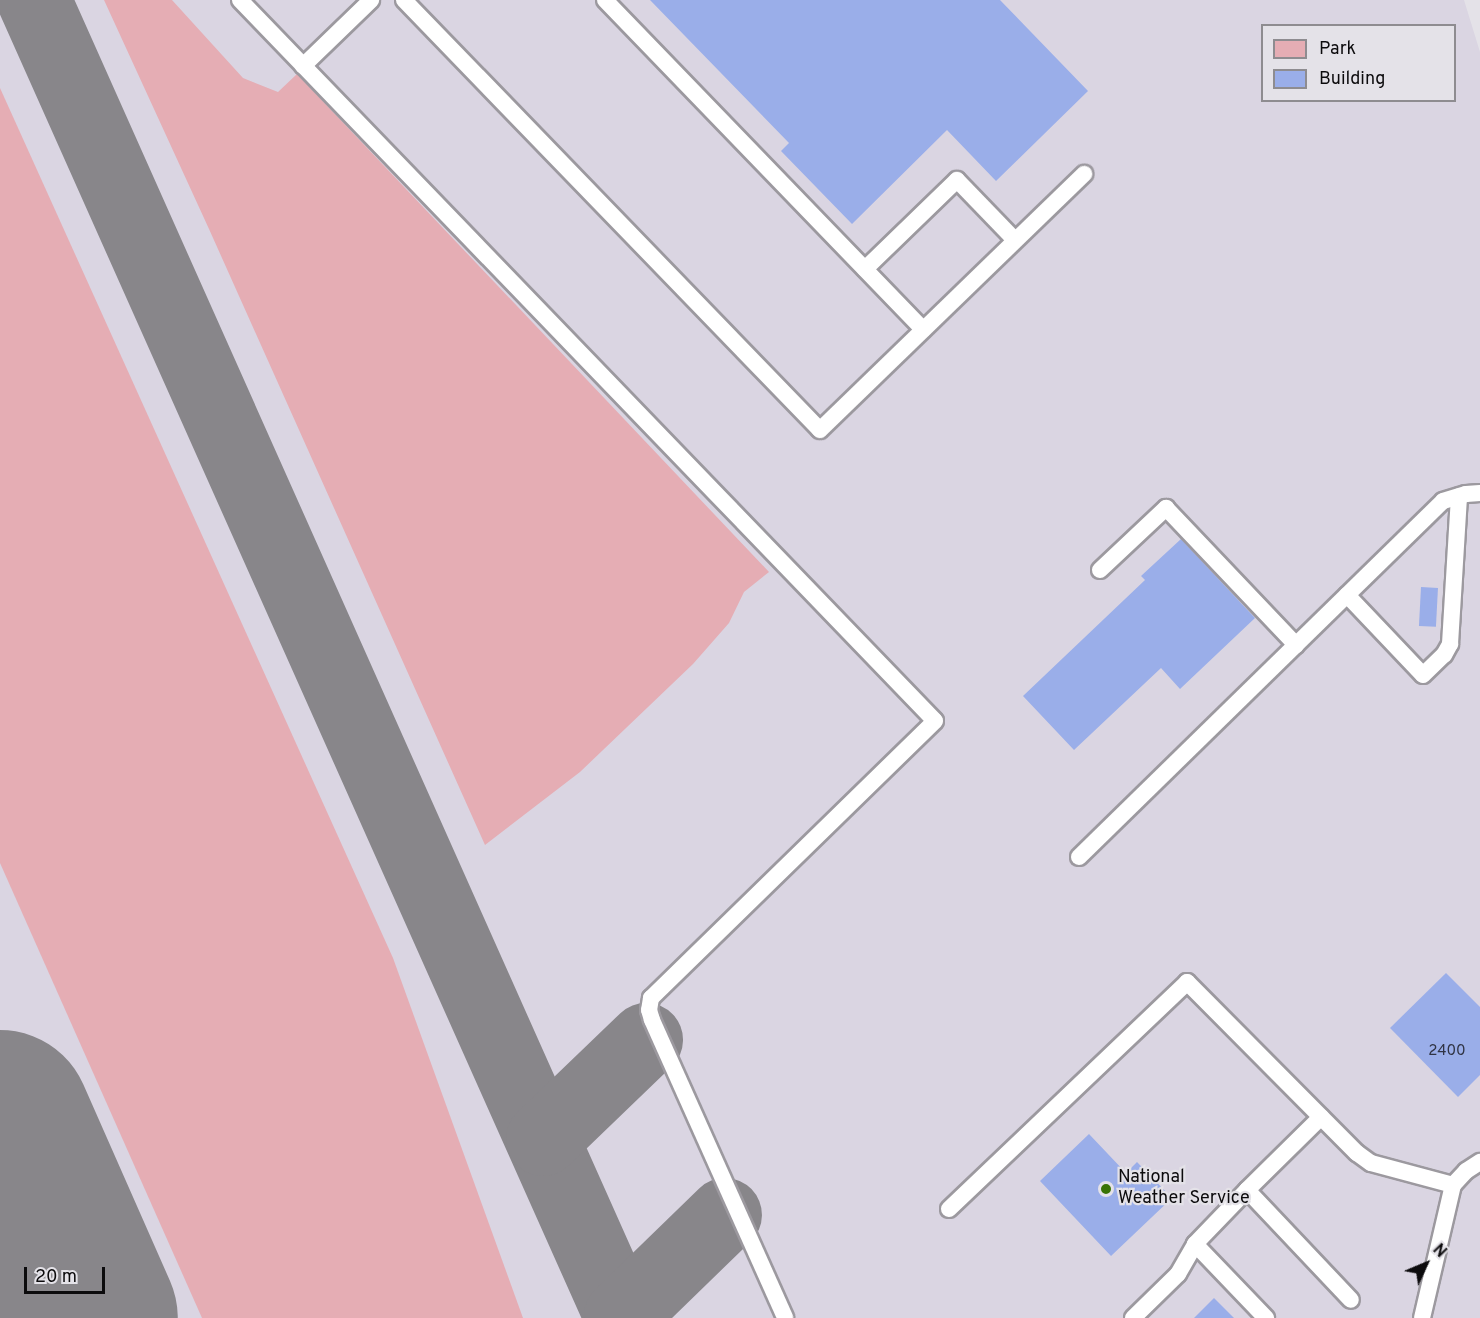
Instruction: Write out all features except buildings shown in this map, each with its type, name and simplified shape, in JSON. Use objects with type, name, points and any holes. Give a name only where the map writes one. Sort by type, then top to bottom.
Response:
[{"type":"lane","points":[[240,0],[935,721],[651,998],[649,1010],[652,1020],[785,1318]]},
{"type":"lane","points":[[303,66],[371,0]]},
{"type":"lane","points":[[404,0],[820,430],[1084,174]]},
{"type":"lane","points":[[605,0],[923,329]]},
{"type":"lane","points":[[865,269],[957,180],[1015,240]]},
{"type":"lane","points":[[1079,857],[1443,501],[1480,493]]},
{"type":"lane","points":[[1347,596],[1423,675],[1444,655],[1450,644],[1459,496]]},
{"type":"lane","points":[[1100,570],[1166,508],[1296,645]]},
{"type":"lane","points":[[949,1209],[1187,982],[1357,1153],[1371,1163],[1453,1185]]},
{"type":"lane","points":[[1133,1318],[1178,1274],[1195,1244],[1322,1118]]},
{"type":"lane","points":[[1422,1318],[1453,1185],[1466,1171],[1480,1162]]},
{"type":"lane","points":[[1247,1190],[1351,1300]]},
{"type":"lane","points":[[1195,1244],[1266,1318]]},
{"type":"shaded area","points":[[0,0],[1464,0],[1480,52],[1480,1318],[0,1318]]},
{"type":"green space","points":[[104,0],[172,0],[243,78],[278,92],[297,74],[769,572],[744,592],[729,623],[693,664],[580,772],[485,845],[209,229]]},
{"type":"green space","points":[[0,88],[393,958],[523,1318],[202,1318],[0,863]]},
{"type":"taxiway","points":[[34,0],[622,1318]]},
{"type":"taxiway","points":[[543,1139],[646,1040]]},
{"type":"taxiway","points":[[621,1316],[725,1215]]},
{"type":"runway","points":[[0,1121],[87,1318]]},
{"type":"place","name":"National Weather Service","points":[[1106,1189]]}]
